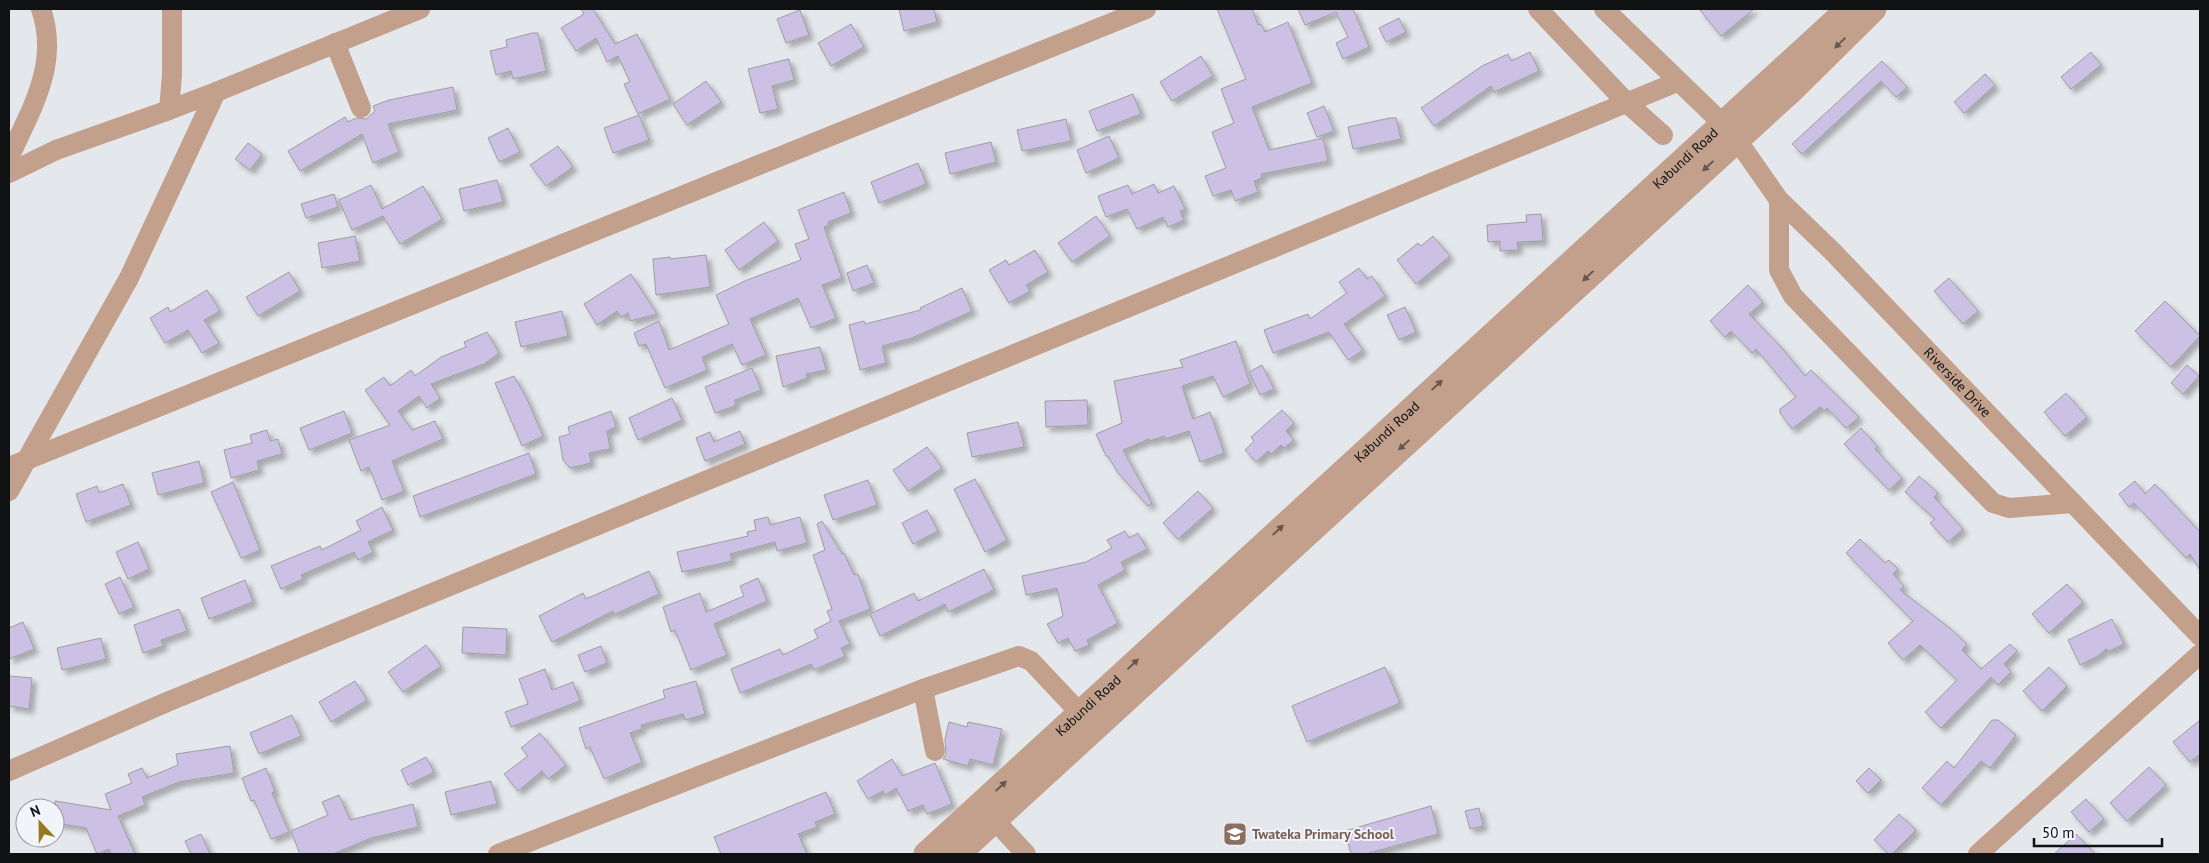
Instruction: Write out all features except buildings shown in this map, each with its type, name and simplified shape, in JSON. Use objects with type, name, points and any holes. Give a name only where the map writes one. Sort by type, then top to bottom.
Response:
[{"type":"street","points":[[9,158],[41,86],[48,57],[48,26],[41,9]]},
{"type":"street","points":[[170,110],[172,9]]},
{"type":"street","points":[[9,173],[56,150],[170,110],[420,9]]},
{"type":"street","points":[[9,467],[1146,9]]},
{"type":"street","points":[[1538,9],[1627,103],[1662,136]]},
{"type":"street","name":"Riverside Drive","points":[[1604,9],[1729,131],[1779,200],[1832,251],[2200,636]]},
{"type":"street","name":"Kabundi Road","points":[[926,854],[988,813],[1729,131],[1848,9]]},
{"type":"street","name":"Kabundi Road","points":[[1729,131],[1791,91],[1874,9]]},
{"type":"street","points":[[335,43],[361,108]]},
{"type":"street","points":[[9,771],[167,702],[1677,82]]},
{"type":"street","points":[[9,491],[129,278],[216,92]]},
{"type":"street","points":[[1779,200],[1780,270],[1793,296],[1993,502],[2009,508],[2073,503]]},
{"type":"street","name":"Kabundi Road","points":[[958,854],[988,813],[1080,713],[1265,558]]},
{"type":"street","points":[[1978,854],[2200,654]]},
{"type":"street","points":[[498,854],[923,689],[1019,656],[1031,661],[1080,713]]},
{"type":"street","points":[[923,689],[935,751]]},
{"type":"street","points":[[988,813],[1026,854]]},
{"type":"place","name":"Twateka Primary School","points":[[1235,834]]}]
